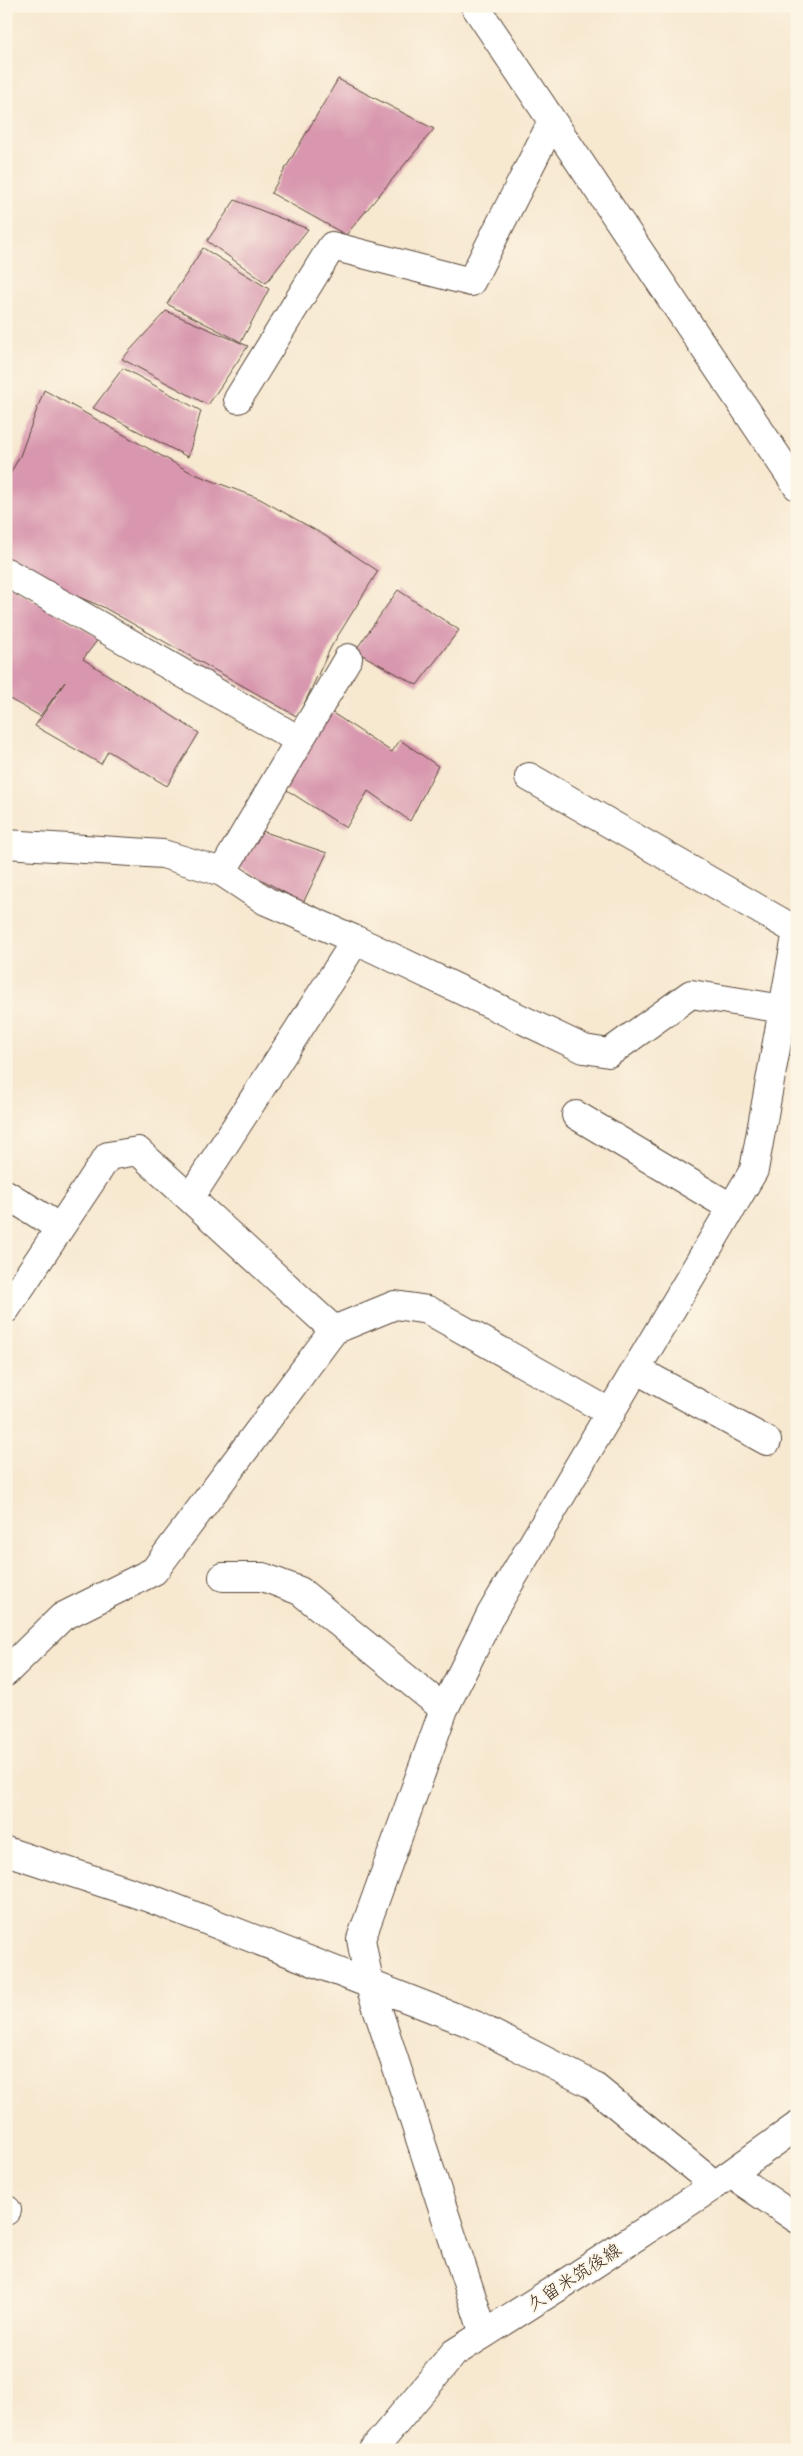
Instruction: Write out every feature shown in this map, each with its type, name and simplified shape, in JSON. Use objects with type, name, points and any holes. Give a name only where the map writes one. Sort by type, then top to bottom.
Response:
[{"type":"street","points":[[475,6],[797,486]]},
{"type":"street","points":[[238,399],[332,246],[470,282],[552,122]]},
{"type":"street","points":[[6,572],[299,740]]},
{"type":"street","points":[[222,872],[348,658]]},
{"type":"street","points":[[484,2334],[369,1983],[361,1939],[444,1709],[491,1614],[754,1170],[797,931],[529,777]]},
{"type":"street","points":[[6,844],[163,854],[222,872],[266,901],[356,940],[584,1049],[609,1053],[691,994],[783,1009]]},
{"type":"street","points":[[190,1198],[356,940]]},
{"type":"street","points":[[576,1116],[732,1208]]},
{"type":"street","points":[[6,1309],[108,1156],[138,1151],[334,1330]]},
{"type":"street","points":[[6,1194],[60,1228]]},
{"type":"street","points":[[6,1672],[62,1617],[154,1571],[334,1330],[394,1304],[428,1310],[611,1413]]},
{"type":"street","points":[[637,1370],[767,1441]]},
{"type":"street","points":[[223,1577],[263,1577],[300,1591],[444,1709]]},
{"type":"street","points":[[6,1852],[149,1898],[475,2025],[591,2084],[723,2179],[797,2219]]},
{"type":"street","name":"久留米筑後線","points":[[373,2450],[454,2353],[723,2179],[797,2126]]},
{"type":"building","points":[[338,79],[434,129],[346,235],[271,193]]},
{"type":"building","points":[[235,200],[308,229],[266,283],[207,241]]},
{"type":"building","points":[[203,248],[269,289],[241,342],[167,304]]},
{"type":"building","points":[[166,311],[248,346],[208,405],[122,359]]},
{"type":"building","points":[[123,368],[201,411],[188,457],[93,408]]},
{"type":"building","points":[[44,390],[192,473],[260,499],[324,535],[378,571],[331,647],[298,717],[103,607],[44,583],[6,562],[6,481],[20,456]]},
{"type":"building","points":[[6,584],[99,638],[83,659],[199,733],[167,786],[108,751],[101,764],[35,726],[65,682],[40,716],[6,697]]},
{"type":"building","points":[[398,590],[459,630],[417,685],[355,651]]},
{"type":"building","points":[[328,710],[392,752],[400,740],[438,766],[410,821],[368,791],[346,828],[282,787]]},
{"type":"building","points":[[262,831],[327,853],[303,903],[236,865]]}]
